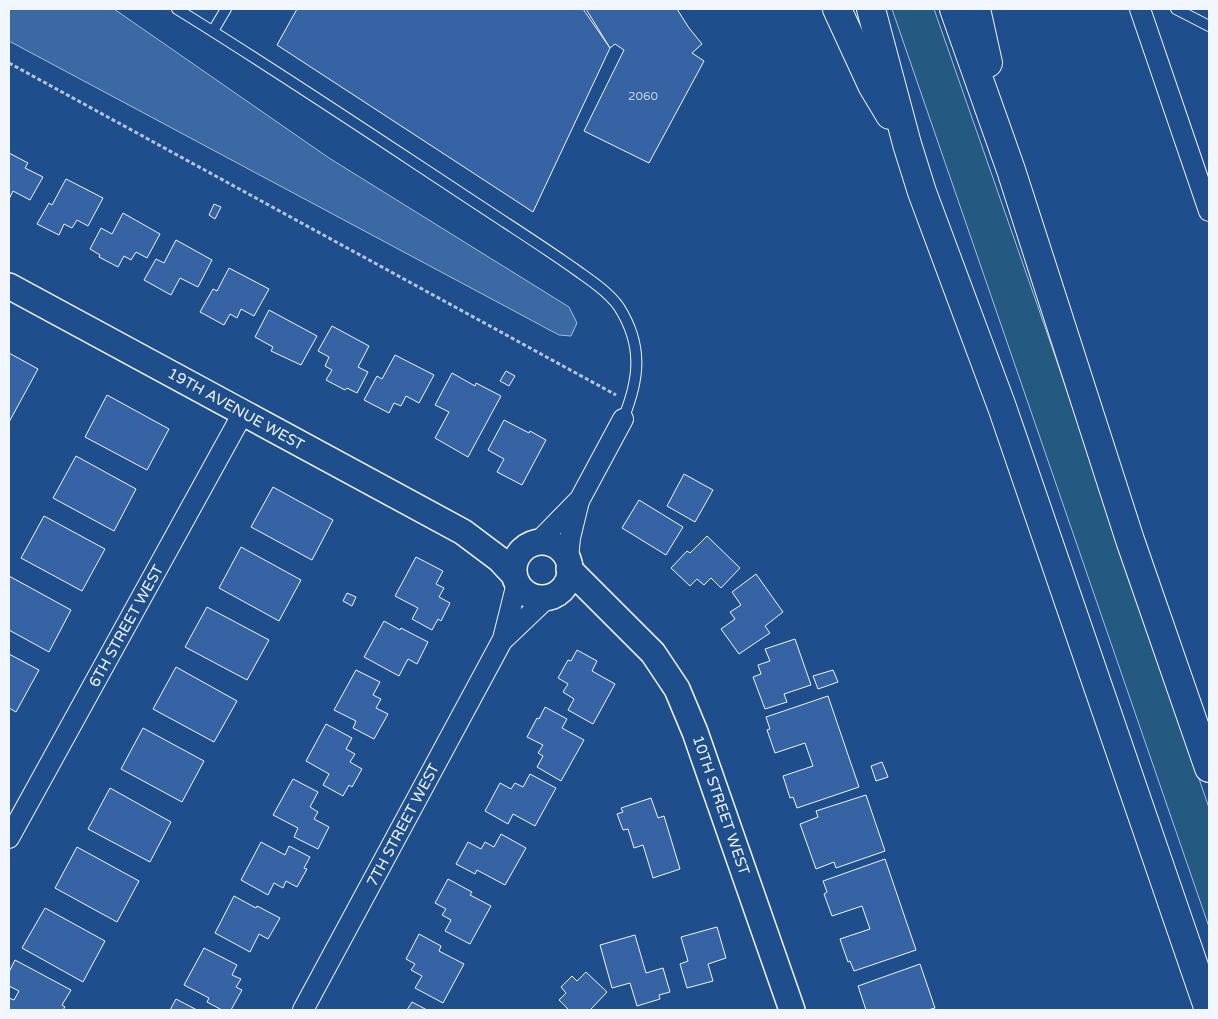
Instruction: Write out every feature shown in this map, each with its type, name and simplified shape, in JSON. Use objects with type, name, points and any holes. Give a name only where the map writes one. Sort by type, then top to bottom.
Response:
[{"type":"highway","points":[[837,9],[872,85],[907,144]]},
{"type":"highway","points":[[870,9],[922,192],[1002,407],[1209,1010]]},
{"type":"highway","points":[[954,9],[1011,170],[1130,540],[1209,768]]},
{"type":"highway","points":[[976,9],[1011,170]]},
{"type":"street","points":[[1140,9],[1209,211]]},
{"type":"street","name":"19TH AVENUE WEST","points":[[9,286],[463,532],[499,559],[516,579]]},
{"type":"street","points":[[580,499],[534,543],[522,550],[516,558],[516,579],[530,595],[539,597],[553,595],[564,586],[568,578],[570,538],[580,499],[626,411]]},
{"type":"street","name":"6TH STREET WEST","points":[[9,838],[243,413]]},
{"type":"street","name":"19TH AVENUE WEST","points":[[463,532],[508,542],[534,543]]},
{"type":"street","points":[[534,543],[547,542],[556,546],[563,551],[569,564]]},
{"type":"street","name":"10TH STREET WEST","points":[[569,564],[654,654],[677,689],[695,732],[792,1010]]},
{"type":"street","name":"7TH STREET WEST","points":[[303,1010],[503,639],[513,605],[516,579]]},
{"type":"street","name":"10TH STREET WEST","points":[[553,595],[618,618]]},
{"type":"street","name":"7TH STREET WEST","points":[[503,639],[553,595]]},
{"type":"lane","points":[[177,9],[553,254],[602,289],[618,306],[630,329],[636,346],[637,368],[626,411]]},
{"type":"lane","points":[[213,31],[226,9]]},
{"type":"lane","points":[[1176,9],[1209,26]]},
{"type":"path","points":[[9,63],[626,411]]},
{"type":"shaded area","points":[[9,9],[114,9],[329,158],[569,307],[577,323],[571,336],[559,335],[9,41]]},
{"type":"shaded area","points":[[892,9],[934,9],[1053,350],[1209,808],[1209,927]]},
{"type":"building","points":[[297,9],[583,9],[610,48],[533,212],[277,45]]},
{"type":"building","points":[[586,9],[677,9],[702,44],[692,53],[704,61],[649,163],[584,131],[624,50],[615,44],[610,48]]},
{"type":"building","points":[[9,153],[28,163],[25,168],[43,177],[30,200],[13,191],[9,199]]},
{"type":"building","points":[[66,179],[103,198],[88,226],[77,220],[72,228],[64,224],[59,235],[37,224],[49,203],[52,205]]},
{"type":"building","points":[[214,204],[221,207],[215,219],[209,215]]},
{"type":"building","points":[[123,213],[160,234],[147,258],[136,252],[131,260],[124,256],[118,267],[99,257],[100,255],[90,249],[101,228],[112,234]]},
{"type":"building","points":[[176,240],[212,260],[198,287],[180,278],[171,295],[144,280],[156,259],[164,263]]},
{"type":"building","points":[[229,268],[269,289],[254,316],[241,309],[237,318],[230,314],[224,325],[200,312],[213,289],[217,291]]},
{"type":"building","points":[[269,310],[317,336],[301,365],[271,351],[273,347],[255,337]]},
{"type":"building","points":[[332,326],[369,346],[358,367],[368,372],[357,393],[347,388],[345,390],[326,380],[332,370],[325,366],[329,357],[318,351]]},
{"type":"building","points":[[9,353],[38,369],[9,422]]},
{"type":"building","points":[[395,355],[434,375],[419,403],[406,396],[401,406],[394,403],[389,413],[364,400],[377,376],[382,379]]},
{"type":"building","points":[[506,371],[515,376],[509,386],[500,381]]},
{"type":"building","points":[[452,373],[475,386],[476,383],[501,396],[468,457],[435,438],[449,412],[435,405]]},
{"type":"building","points":[[107,395],[169,429],[147,470],[85,437]]},
{"type":"building","points":[[504,420],[546,440],[522,485],[497,472],[504,459],[488,450]]},
{"type":"building","points":[[76,456],[136,489],[114,531],[53,498]]},
{"type":"building","points":[[684,474],[713,490],[695,522],[667,506]]},
{"type":"building","points":[[273,487],[333,520],[312,560],[251,527]]},
{"type":"building","points":[[639,500],[683,527],[666,555],[622,528]]},
{"type":"building","points":[[44,516],[105,549],[82,591],[21,558]]},
{"type":"building","points":[[707,536],[740,568],[721,588],[711,578],[704,585],[697,579],[690,586],[671,568],[687,551],[690,553]]},
{"type":"building","points":[[241,547],[301,580],[279,621],[219,588]]},
{"type":"building","points":[[416,557],[443,571],[436,584],[444,588],[439,597],[450,603],[441,621],[438,619],[432,630],[412,619],[418,608],[395,596]]},
{"type":"building","points":[[756,574],[783,612],[765,626],[770,633],[739,654],[721,629],[735,619],[730,612],[741,605],[732,592]]},
{"type":"building","points":[[9,576],[71,610],[49,652],[9,630]]},
{"type":"building","points":[[347,593],[356,597],[352,606],[343,601]]},
{"type":"building","points":[[207,607],[269,640],[247,680],[185,647]]},
{"type":"building","points":[[384,621],[428,642],[417,664],[408,659],[399,676],[364,657]]},
{"type":"building","points":[[795,639],[811,685],[784,694],[787,702],[765,709],[753,677],[761,674],[758,665],[770,661],[765,649]]},
{"type":"building","points":[[577,650],[597,661],[592,671],[615,684],[593,724],[568,710],[574,699],[563,692],[568,684],[558,678],[568,660],[571,661]]},
{"type":"building","points":[[9,654],[39,670],[16,712],[9,708]]},
{"type":"building","points":[[176,667],[237,701],[214,742],[153,709]]},
{"type":"building","points":[[356,670],[380,682],[373,695],[381,699],[376,708],[388,714],[374,739],[353,728],[356,721],[334,710]]},
{"type":"building","points":[[833,670],[838,682],[818,689],[813,676]]},
{"type":"building","points":[[828,696],[859,787],[797,808],[793,797],[790,798],[783,776],[813,766],[805,743],[775,753],[767,730],[770,729],[766,717]]},
{"type":"building","points":[[545,707],[567,719],[562,728],[584,740],[561,781],[537,767],[543,756],[538,753],[543,745],[527,737]]},
{"type":"building","points":[[326,724],[352,738],[346,749],[355,754],[350,762],[362,769],[352,787],[349,785],[343,796],[323,785],[329,774],[306,761]]},
{"type":"building","points":[[143,728],[204,761],[182,802],[121,769]]},
{"type":"building","points":[[882,762],[888,777],[876,781],[871,766]]},
{"type":"building","points":[[530,774],[556,788],[535,826],[513,814],[508,824],[485,811],[500,783],[511,789],[515,783],[523,787]]},
{"type":"building","points":[[293,779],[318,792],[310,807],[318,812],[314,819],[329,827],[318,849],[294,837],[298,828],[273,815]]},
{"type":"building","points":[[110,788],[171,822],[150,862],[88,829]]},
{"type":"building","points":[[866,795],[885,851],[836,868],[834,862],[816,869],[800,824],[818,817],[816,811]]},
{"type":"building","points":[[651,798],[658,818],[664,816],[680,869],[653,878],[643,845],[634,848],[628,829],[623,830],[617,814],[623,812],[621,808]]},
{"type":"building","points":[[501,834],[526,848],[505,885],[477,870],[475,874],[456,864],[468,842],[481,849],[485,842],[494,847]]},
{"type":"building","points":[[261,842],[285,855],[289,846],[310,857],[304,868],[307,869],[297,887],[286,881],[283,888],[274,883],[268,895],[241,880]]},
{"type":"building","points":[[77,847],[139,881],[117,922],[55,888]]},
{"type":"building","points":[[885,859],[916,950],[854,971],[850,961],[848,962],[840,939],[870,929],[862,906],[832,916],[824,894],[827,892],[823,881]]},
{"type":"building","points":[[448,879],[472,892],[470,895],[491,906],[470,944],[445,931],[451,920],[442,915],[446,909],[435,903]]},
{"type":"building","points":[[234,896],[280,918],[268,939],[259,934],[250,952],[215,933]]},
{"type":"building","points":[[45,908],[105,941],[83,982],[22,948]]},
{"type":"building","points":[[717,927],[726,958],[708,964],[713,981],[687,988],[680,964],[688,961],[681,937]]},
{"type":"building","points":[[419,934],[441,946],[439,951],[464,964],[443,1003],[415,988],[422,976],[411,970],[415,964],[406,959]]},
{"type":"building","points":[[635,935],[646,973],[663,968],[670,992],[659,995],[660,999],[637,1006],[630,983],[612,988],[600,945]]},
{"type":"building","points":[[204,948],[237,965],[232,975],[241,979],[236,987],[242,990],[231,1010],[222,1010],[207,1002],[209,998],[184,985]]},
{"type":"building","points":[[15,960],[71,990],[62,1005],[65,1007],[63,1010],[9,1010],[9,998],[14,1000],[19,991],[9,986],[9,972]]},
{"type":"building","points":[[920,964],[935,1008],[928,1010],[866,1010],[858,986]]},
{"type":"building","points":[[586,972],[607,992],[592,1010],[569,1010],[559,1000],[566,993],[561,987],[572,976],[577,981]]},
{"type":"building","points":[[176,999],[197,1010],[170,1010]]},
{"type":"building","points":[[412,1002],[427,1010],[407,1010]]}]
